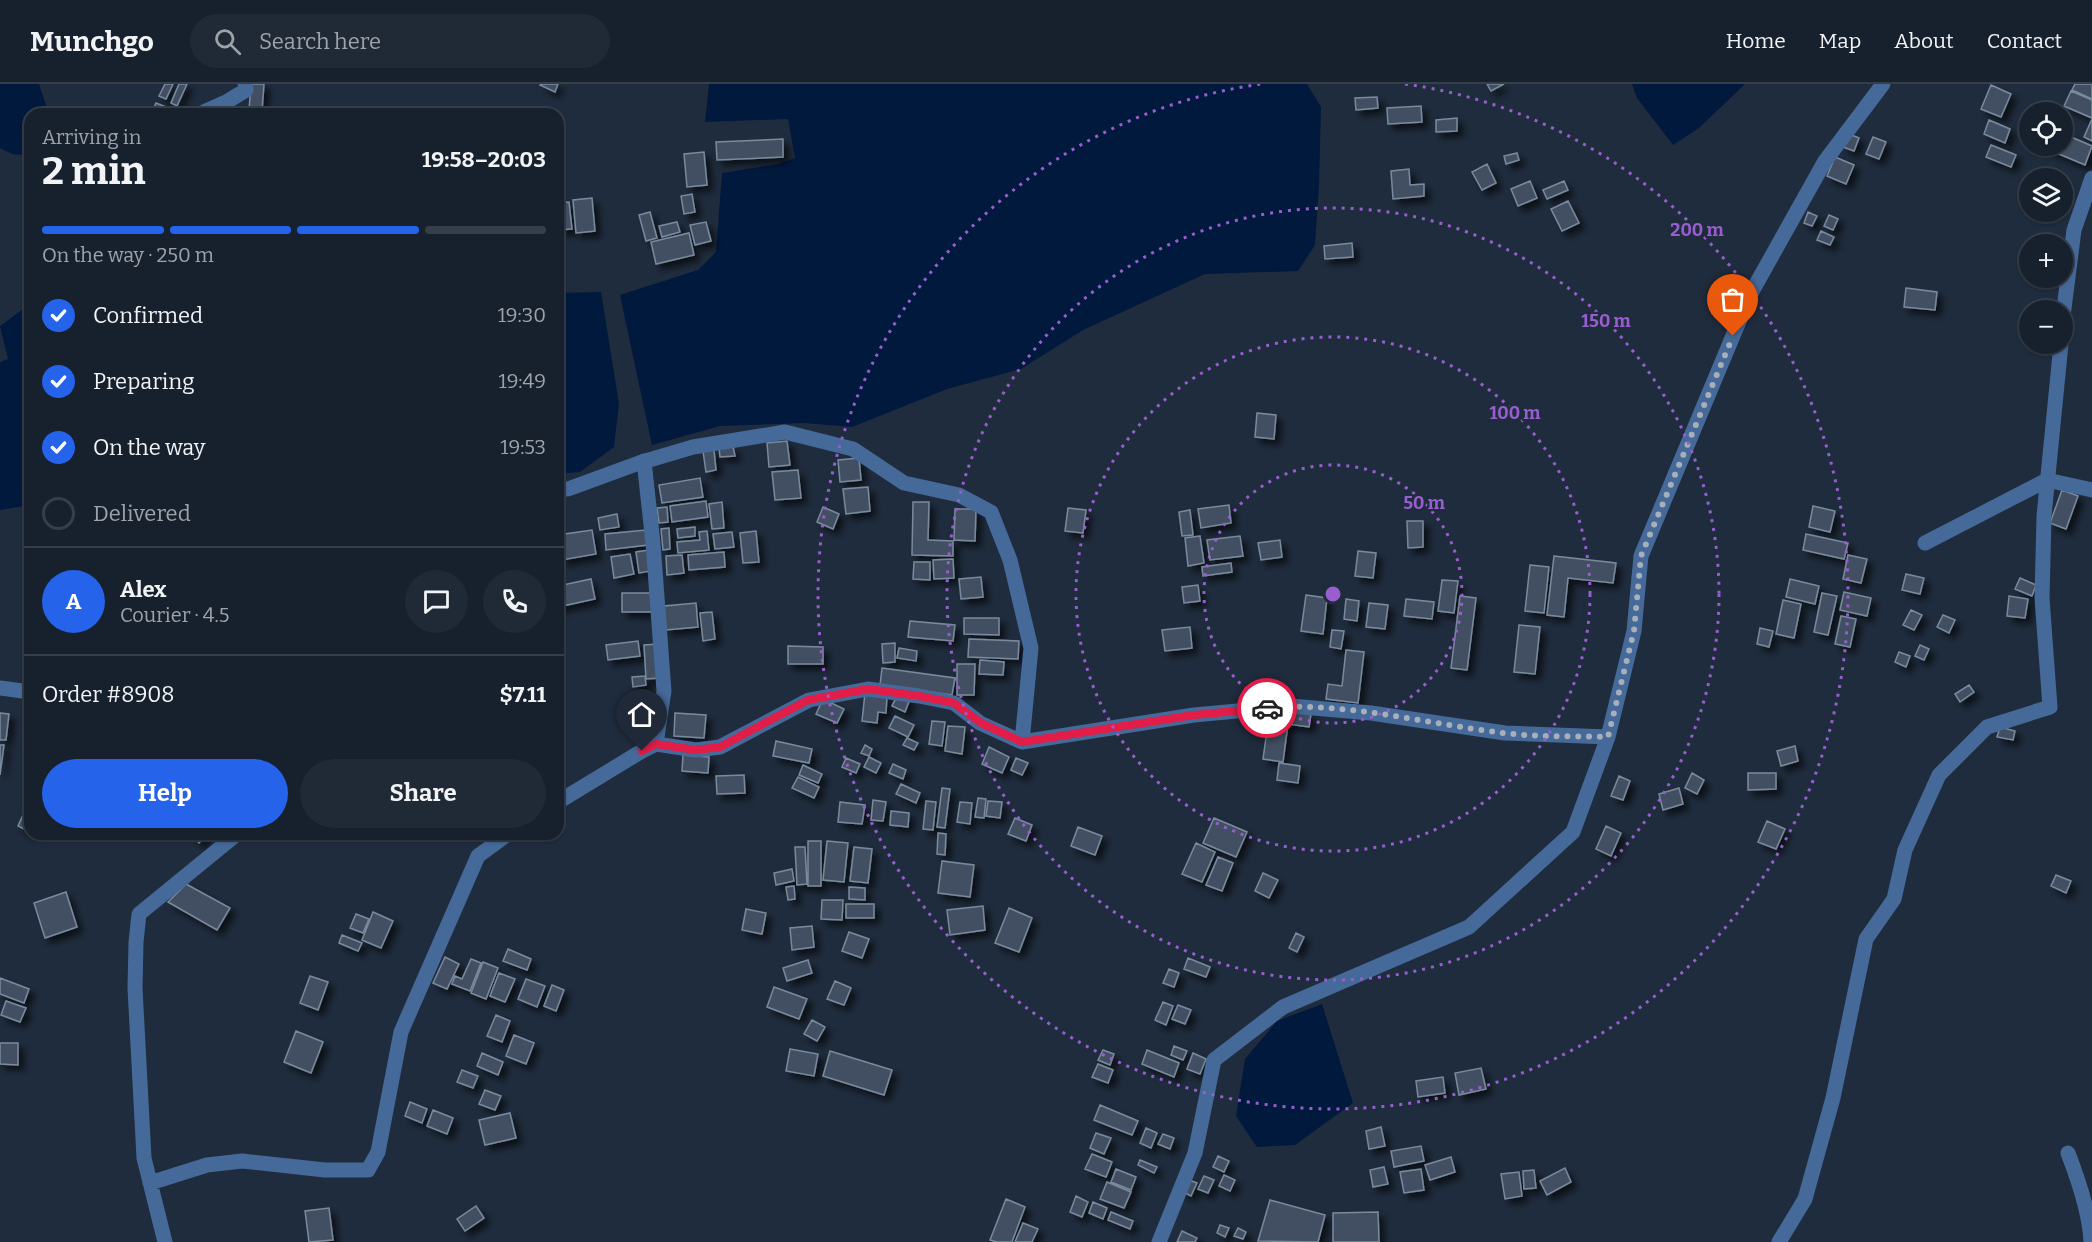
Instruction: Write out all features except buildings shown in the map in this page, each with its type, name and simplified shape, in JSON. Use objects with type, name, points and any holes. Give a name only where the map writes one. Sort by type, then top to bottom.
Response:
[{"type":"street","points":[[212,108],[246,90],[245,84]]},
{"type":"street","points":[[1159,1242],[1195,1153],[1214,1060],[1283,1007],[1468,927],[1572,832],[1608,737],[1634,631],[1641,556],[1745,306],[1825,161],[1883,84]]},
{"type":"street","points":[[2065,300],[2074,230],[2092,178]]},
{"type":"street","points":[[1779,1242],[1805,1199],[1833,1098],[1866,939],[1894,898],[1905,850],[1939,775],[1988,728],[2050,707],[2042,598],[2044,516],[2060,354]]},
{"type":"street","points":[[564,489],[644,461],[693,447],[785,432],[853,449],[904,483],[959,495],[991,512],[1010,560],[1031,648],[1022,742]]},
{"type":"street","points":[[644,461],[653,543],[664,691],[656,744]]},
{"type":"street","points":[[1925,543],[2047,480],[2092,490]]},
{"type":"street","points":[[0,688],[24,691]]},
{"type":"street","points":[[564,798],[656,744],[696,750],[720,747],[808,700],[868,689],[954,703],[981,723],[1022,742],[1194,715],[1291,706],[1371,713],[1505,733],[1608,737]]},
{"type":"street","points":[[165,1242],[144,1158],[135,988],[139,914],[230,840]]},
{"type":"street","points":[[150,1183],[207,1165],[242,1161],[325,1170],[368,1170],[378,1152],[401,1032],[478,856],[500,840]]},
{"type":"street","points":[[2068,1153],[2081,1188],[2091,1229],[2091,1242]]},
{"type":"water","points":[[0,84],[39,84],[47,108],[24,108],[24,154],[15,154],[0,148]]},
{"type":"water","points":[[709,84],[1307,84],[1321,107],[1315,245],[1298,271],[1205,274],[1083,330],[1021,369],[947,389],[852,427],[804,423],[720,426],[652,445],[620,295],[698,270],[716,252],[722,173],[778,164],[795,158],[788,119],[705,122]]},
{"type":"water","points":[[1632,84],[1745,84],[1699,128],[1673,145],[1637,98]]},
{"type":"water","points":[[601,292],[619,404],[614,447],[580,472],[564,473],[564,293]]},
{"type":"water","points":[[24,308],[24,506],[0,510],[0,362],[8,359],[0,326]]},
{"type":"water","points":[[1322,1004],[1353,1103],[1295,1145],[1257,1147],[1236,1116],[1245,1059],[1277,1021]]},
{"type":"way so far","points":[[1267,708],[1291,706],[1371,713],[1505,733],[1608,737],[1634,631],[1641,556],[1733,336]]},
{"type":"route","points":[[642,751],[656,744],[696,750],[720,747],[808,700],[868,689],[954,703],[981,723],[1022,742],[1194,715],[1267,708]]}]
